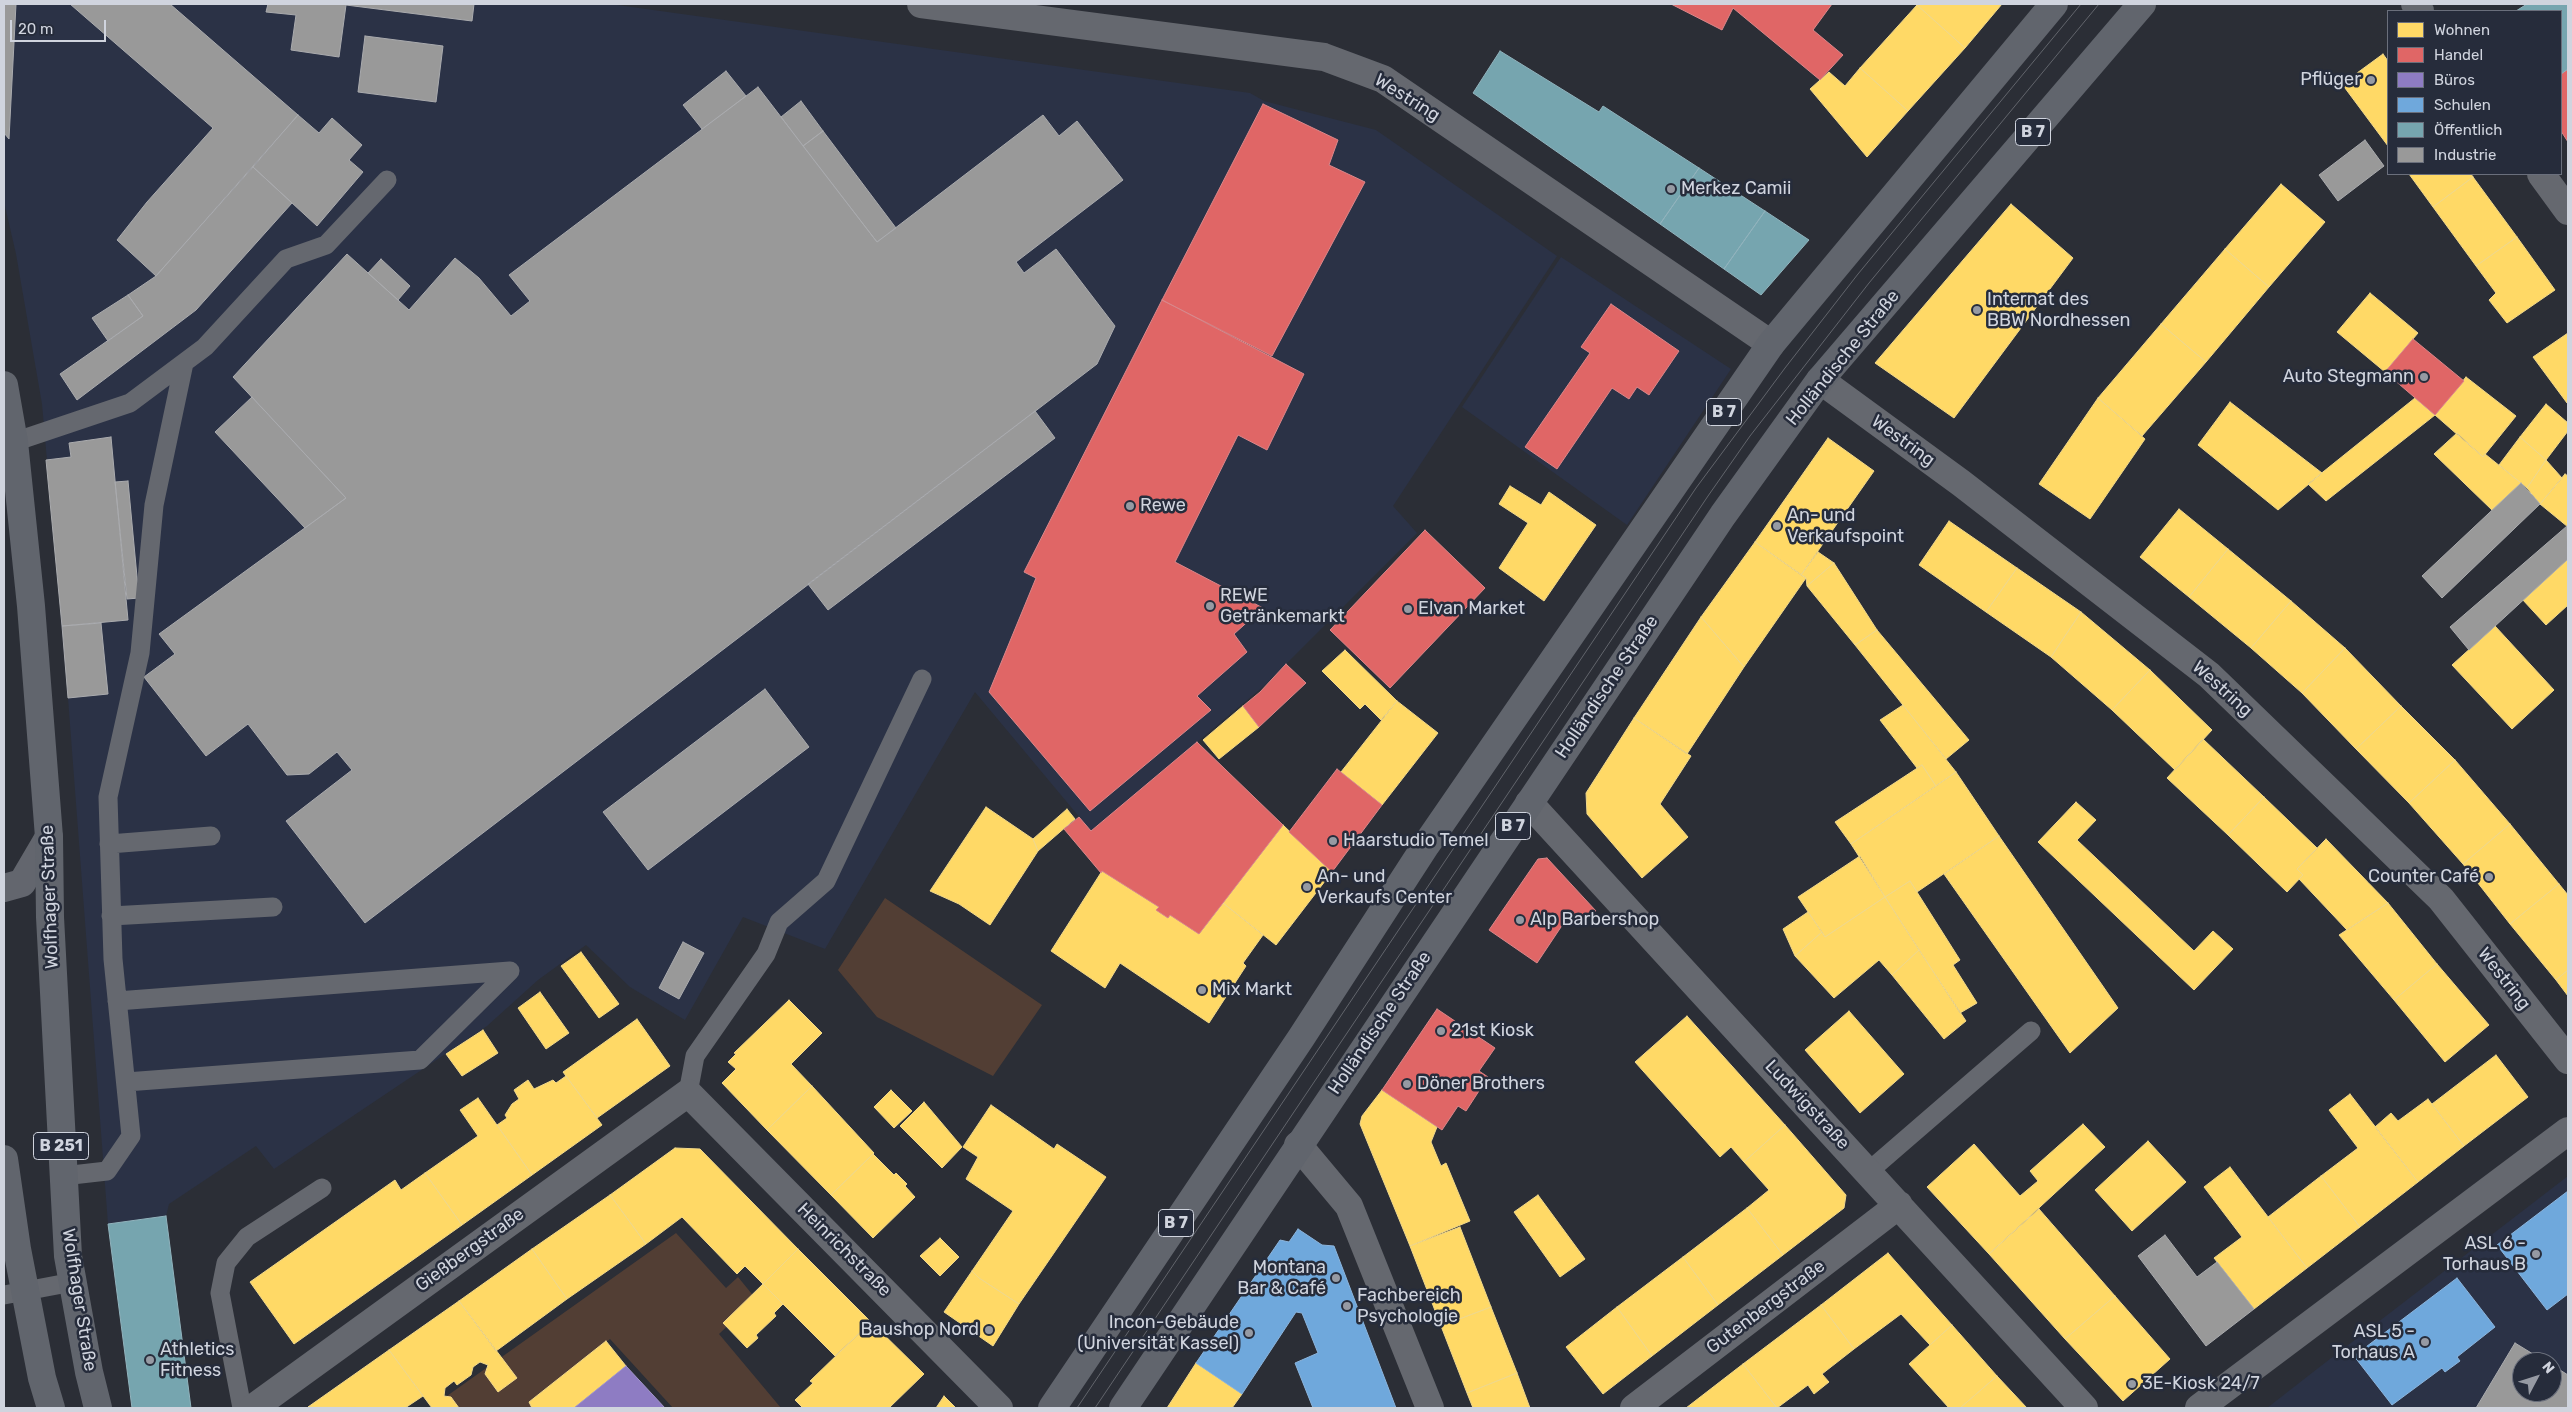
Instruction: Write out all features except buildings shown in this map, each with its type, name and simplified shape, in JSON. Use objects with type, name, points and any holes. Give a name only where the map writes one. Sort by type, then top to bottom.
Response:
[{"type":"main road","name":"B 7","points":[[1052,1408],[1301,1038],[1431,838],[1772,344],[2054,4]]},
{"type":"main road","name":"Holländische Straße","points":[[1123,1408],[1723,515],[1820,380],[2142,4]]},
{"type":"main road","name":"Wolfhager Straße","points":[[4,385],[9,442],[31,606],[49,837],[50,917],[68,1256],[98,1408]]},
{"type":"main road","points":[[49,837],[10,881],[37,899],[50,917]]},
{"type":"main road","points":[[4,1159],[14,1294],[51,1408]]},
{"type":"street","name":"Westring","points":[[921,4],[1324,57],[1383,79],[1772,344]]},
{"type":"street","points":[[2542,175],[2568,210]]},
{"type":"street","name":"Westring","points":[[1820,380],[1962,483],[2209,674],[2441,899],[2568,1060]]},
{"type":"street","name":"Ludwigstraße","points":[[1529,804],[2084,1408]]},
{"type":"street","name":"Gießbergstraße","points":[[253,1408],[688,1092]]},
{"type":"street","name":"Heinrichstraße","points":[[688,1092],[999,1408]]},
{"type":"street","points":[[2199,1408],[2568,1131]]},
{"type":"street","points":[[1298,1145],[1349,1206],[1430,1408]]},
{"type":"street","name":"Gutenbergstraße","points":[[1634,1408],[1899,1205]]},
{"type":"lane","points":[[9,442],[130,403],[205,347],[286,259],[326,245],[387,180]]},
{"type":"lane","points":[[63,1176],[107,1171],[131,1136],[117,1001],[111,916],[108,797],[140,653],[154,505],[184,362]]},
{"type":"lane","points":[[688,1092],[695,1056],[766,954],[779,922],[826,880],[922,679]]},
{"type":"lane","points":[[109,844],[210,836]]},
{"type":"lane","points":[[111,916],[273,907]]},
{"type":"lane","points":[[117,1001],[510,971],[420,1060],[126,1082]]},
{"type":"lane","points":[[1868,1172],[2032,1031]]},
{"type":"lane","points":[[242,1408],[220,1293],[226,1263],[247,1237],[322,1188]]},
{"type":"lane","points":[[14,1294],[73,1282]]},
{"type":"shaded area","points":[[4,4],[610,4],[1250,93],[1264,101],[1376,130],[1557,256],[1393,506],[1417,533],[1264,686],[1091,831],[975,692],[825,949],[743,917],[685,1020],[630,987],[586,945],[538,980],[487,1026],[274,1169],[256,1146],[169,1204],[166,1216],[108,1224],[68,698],[42,404],[16,254],[4,202]]},
{"type":"shaded area","points":[[1561,257],[1731,369],[1627,525],[1462,407]]},
{"type":"shaded area","points":[[885,898],[1042,1005],[993,1076],[877,1017],[838,970]]},
{"type":"shaded area","points":[[2568,1176],[2568,1408],[2267,1408]]},
{"type":"shaded area","points":[[676,1233],[726,1288],[738,1277],[756,1299],[719,1334],[781,1408],[673,1408],[610,1339],[536,1397],[545,1408],[430,1408]]},
{"type":"tram line","points":[[1077,1408],[1696,488],[1858,274],[2081,4]]},
{"type":"tram line","points":[[1095,1408],[1750,436],[1869,283],[2099,4]]},
{"type":"place","name":"Pflüger","points":[[2371,80]]},
{"type":"place","name":"Merkez Camii","points":[[1671,189]]},
{"type":"place","name":"Internat des BBW Nordhessen","points":[[1977,310]]},
{"type":"place","name":"Auto Stegmann","points":[[2424,377]]},
{"type":"place","name":"Rewe","points":[[1130,506]]},
{"type":"place","name":"An- und Verkaufspoint","points":[[1777,526]]},
{"type":"place","name":"REWE Getränkemarkt","points":[[1210,606]]},
{"type":"place","name":"Elvan Market","points":[[1408,609]]},
{"type":"place","name":"Haarstudio Temel","points":[[1333,841]]},
{"type":"place","name":"Counter Café","points":[[2489,877]]},
{"type":"place","name":"An- und Verkaufs Center","points":[[1307,887]]},
{"type":"place","name":"Alp Barbershop","points":[[1520,920]]},
{"type":"place","name":"Mix Markt","points":[[1202,990]]},
{"type":"place","name":"21st Kiosk","points":[[1441,1031]]},
{"type":"place","name":"Döner Brothers","points":[[1407,1084]]},
{"type":"place","name":"ASL 6 - Torhaus B","points":[[2536,1254]]},
{"type":"place","name":"Montana Bar & Café","points":[[1336,1278]]},
{"type":"place","name":"Fachbereich Psychologie","points":[[1347,1306]]},
{"type":"place","name":"Baushop Nord","points":[[989,1330]]},
{"type":"place","name":"Incon-Gebäude (Universität Kassel)","points":[[1249,1333]]},
{"type":"place","name":"ASL 5 - Torhaus A","points":[[2425,1342]]},
{"type":"place","name":"Athletics Fitness","points":[[150,1360]]},
{"type":"place","name":"3E-Kiosk 24/7","points":[[2132,1384]]}]
